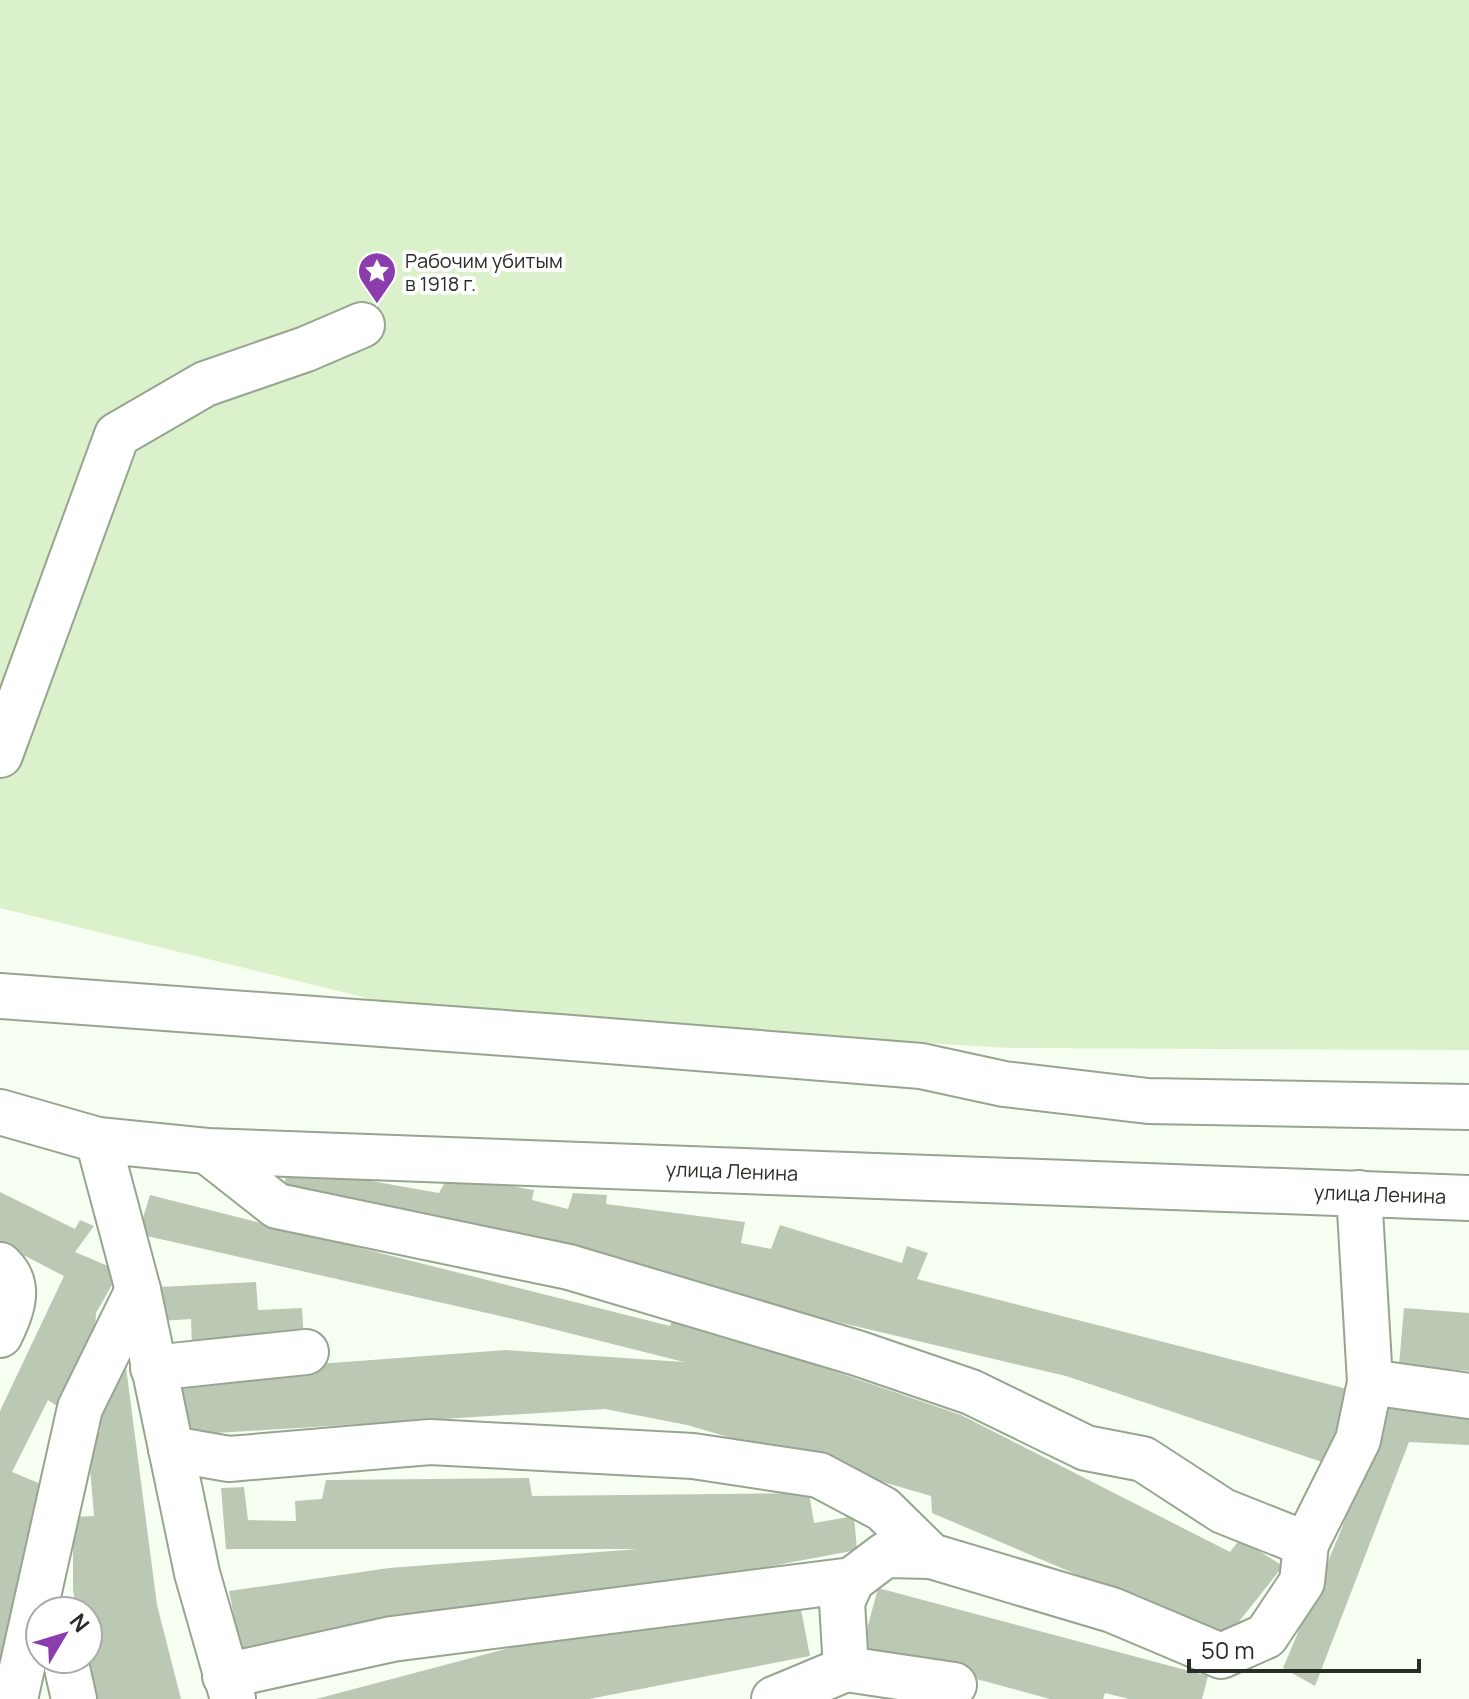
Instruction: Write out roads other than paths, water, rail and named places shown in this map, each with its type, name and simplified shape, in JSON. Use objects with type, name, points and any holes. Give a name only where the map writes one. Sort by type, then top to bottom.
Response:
[{"type":"street","points":[[0,755],[117,435],[205,384],[306,349],[362,325]]},
{"type":"street","points":[[0,996],[921,1066],[1004,1084],[1148,1101],[1469,1107]]},
{"type":"street","name":"улица Ленина","points":[[0,1112],[98,1140],[207,1151],[1469,1198]]},
{"type":"street","points":[[98,1140],[138,1290],[197,1573],[229,1688],[392,1639],[852,1580]]},
{"type":"street","points":[[207,1151],[277,1206],[569,1267],[857,1353],[971,1392],[1086,1448],[1143,1459],[1223,1511],[1306,1544]]},
{"type":"street","points":[[846,1669],[842,1602],[852,1580],[885,1555],[931,1556],[1112,1610],[1221,1656],[1266,1636],[1302,1582],[1306,1544],[1358,1440],[1370,1382],[1359,1193]]},
{"type":"street","points":[[0,1265],[9,1273],[14,1304],[0,1335]]},
{"type":"street","points":[[15,1699],[48,1592],[80,1408],[138,1290]]},
{"type":"street","points":[[153,1368],[306,1352]]},
{"type":"street","points":[[1370,1382],[1469,1396]]},
{"type":"street","points":[[171,1449],[229,1459],[430,1442],[709,1458],[819,1475],[883,1509],[931,1556]]},
{"type":"street","points":[[774,1699],[846,1669],[954,1685]]},
{"type":"street","points":[[69,1675],[74,1699]]},
{"type":"place","name":"Рабочим убитым в 1918 г.","points":[[377,305]]}]
